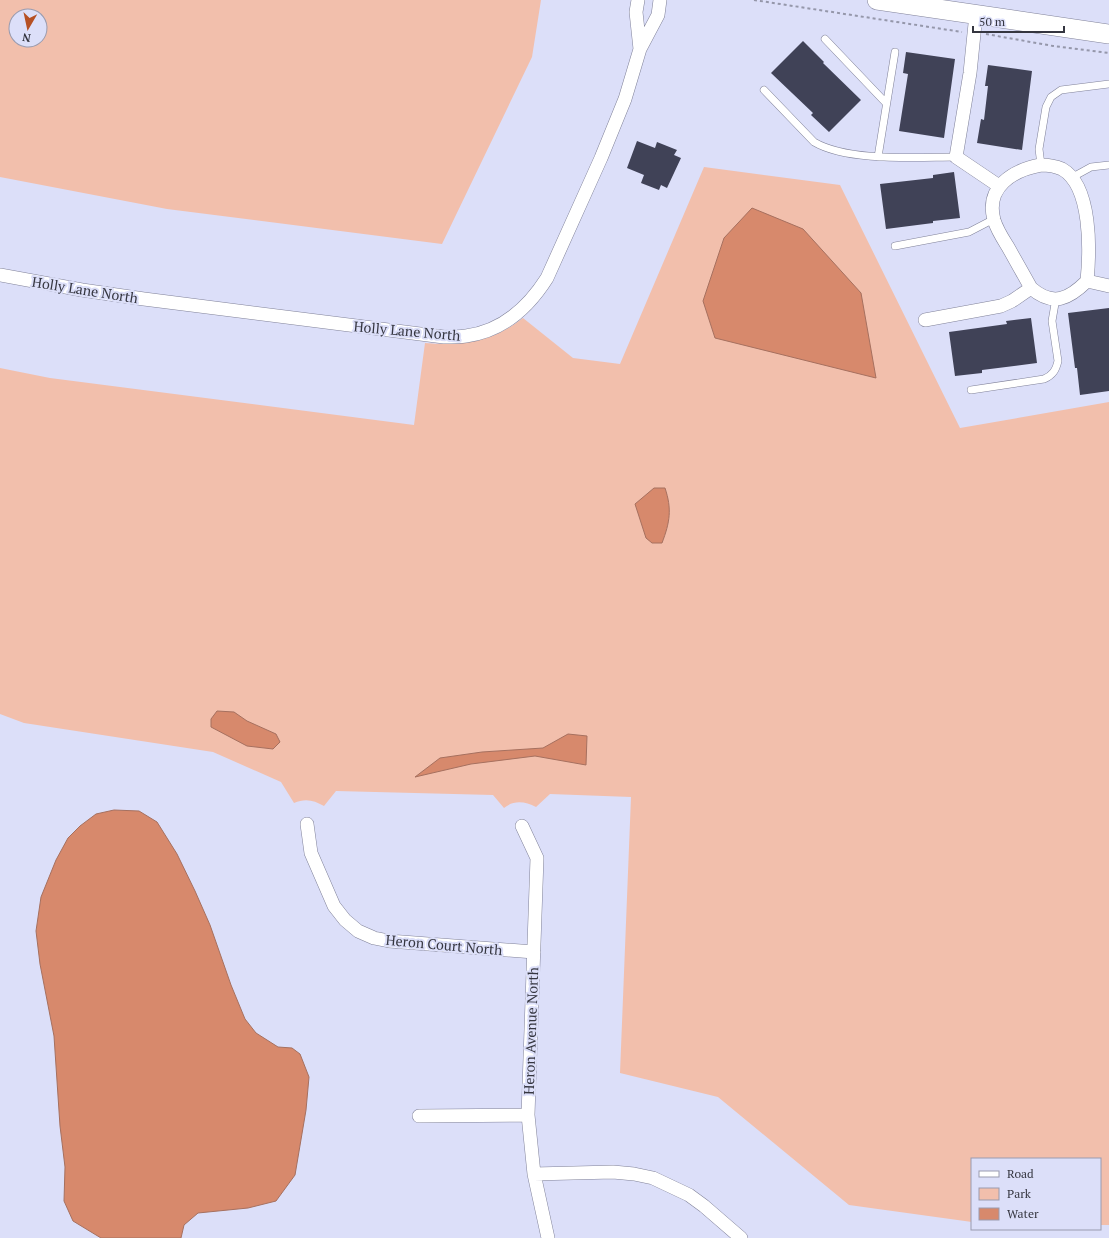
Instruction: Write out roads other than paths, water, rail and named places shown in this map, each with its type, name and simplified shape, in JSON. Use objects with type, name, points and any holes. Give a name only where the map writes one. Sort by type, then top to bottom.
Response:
[{"type":"street","name":"Holly Lane North","points":[[638,0],[636,12],[640,49]]},
{"type":"street","name":"Holly Lane North","points":[[0,275],[144,300],[444,337],[466,336],[487,331],[505,322],[522,310],[536,295],[547,278],[601,158],[625,99],[640,49],[658,15],[660,0]]},
{"type":"street","points":[[877,0],[1109,34]]},
{"type":"street","points":[[976,14],[970,73],[956,157],[999,186]]},
{"type":"street","points":[[1041,165],[1053,166],[1062,169],[1071,178],[1079,188],[1086,216],[1089,267],[1087,281],[1072,295],[1063,299],[1046,297],[1038,294],[1031,288],[999,231],[994,219],[994,198],[999,186],[1014,173],[1027,167],[1041,165]]},
{"type":"street","points":[[1087,281],[1109,286]]},
{"type":"street","points":[[925,320],[1001,306],[1012,301],[1031,288]]},
{"type":"street","name":"Heron Court North","points":[[307,824],[310,853],[334,906],[345,920],[358,931],[374,938],[389,942],[534,952]]},
{"type":"street","name":"Heron Avenue North","points":[[522,826],[537,858],[528,1115],[534,1174],[548,1238]]},
{"type":"street","points":[[419,1116],[528,1115]]},
{"type":"street","points":[[534,1174],[613,1172],[653,1178],[689,1195],[741,1238]]},
{"type":"lane","points":[[825,39],[886,103]]},
{"type":"lane","points":[[878,157],[894,52]]},
{"type":"lane","points":[[1041,165],[1039,149],[1046,107],[1052,97],[1061,90],[1109,84]]},
{"type":"lane","points":[[764,90],[814,142],[824,148],[878,157],[956,157]]},
{"type":"lane","points":[[1071,178],[1091,167],[1109,165]]},
{"type":"lane","points":[[894,246],[969,232],[994,219]]},
{"type":"lane","points":[[971,390],[1044,379],[1052,375],[1057,367],[1058,361],[1052,321],[1056,298]]},
{"type":"water","points":[[752,208],[803,229],[861,293],[876,378],[715,338],[703,301],[724,238]]},
{"type":"water","points":[[654,488],[665,488],[669,502],[667,528],[662,543],[652,543],[646,538],[635,504]]},
{"type":"water","points":[[217,711],[234,712],[247,721],[276,734],[280,742],[273,749],[247,746],[211,727],[211,719]]},
{"type":"water","points":[[568,734],[587,736],[586,765],[535,756],[471,764],[415,777],[440,758],[482,752],[543,748]]},
{"type":"water","points":[[114,810],[139,811],[157,822],[177,854],[195,891],[210,925],[231,985],[245,1019],[256,1033],[278,1047],[292,1048],[300,1054],[309,1077],[306,1110],[295,1175],[276,1201],[248,1208],[198,1213],[184,1225],[181,1238],[101,1238],[73,1221],[64,1201],[65,1167],[60,1126],[54,1036],[40,964],[36,931],[41,897],[56,860],[68,838],[80,826],[96,814]]}]
